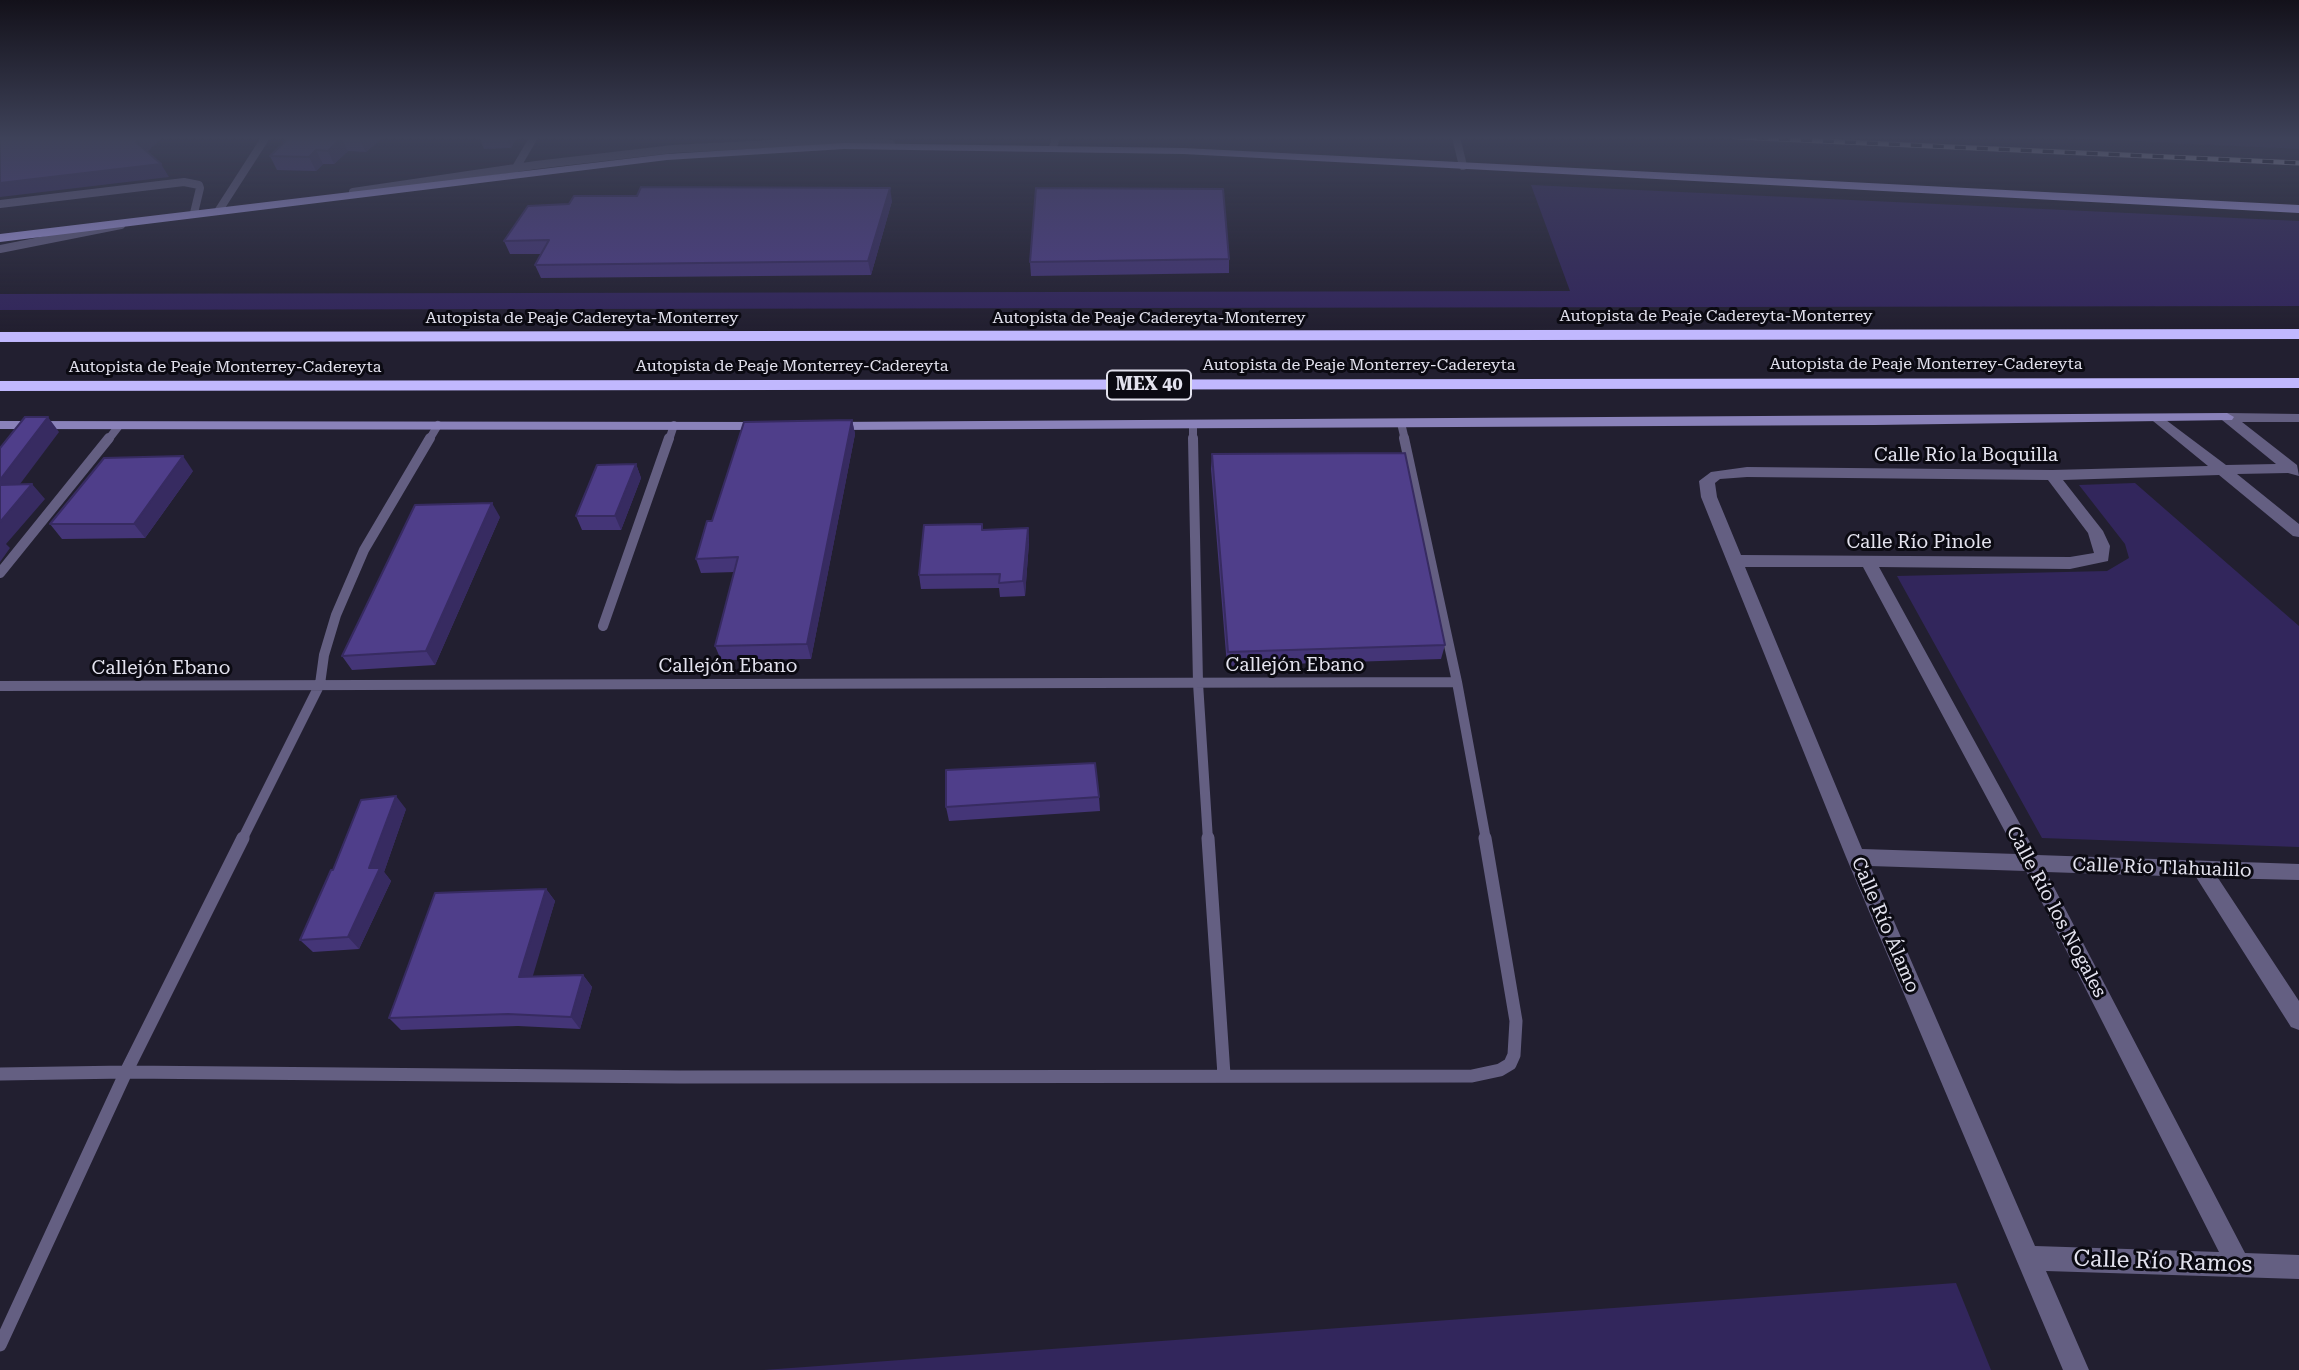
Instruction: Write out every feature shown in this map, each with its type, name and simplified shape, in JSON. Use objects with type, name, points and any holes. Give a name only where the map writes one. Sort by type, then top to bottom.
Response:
[{"type":"highway","name":"Autopista de Peaje Cadereyta-Monterrey","points":[[0,337],[2299,334]]},
{"type":"highway","name":"Autopista de Peaje Monterrey-Cadereyta","points":[[0,386],[2299,383]]},
{"type":"main road","points":[[0,238],[295,201]]},
{"type":"main road","points":[[2133,201],[2299,209]]},
{"type":"street","points":[[2227,417],[2296,471]]},
{"type":"street","points":[[2158,418],[2299,532]]},
{"type":"street","points":[[810,426],[2299,418]]},
{"type":"street","points":[[0,425],[783,426]]},
{"type":"street","name":"Calle Río la Boquilla","points":[[1710,477],[1747,472],[2052,475],[2224,470],[2296,471]]},
{"type":"street","name":"Calle Río Pinole","points":[[1735,561],[2070,563],[2102,557],[2102,546],[2095,531],[2052,475]]},
{"type":"street","name":"Calle Río Álamo","points":[[1710,477],[1706,487],[1856,857],[2076,1370]]},
{"type":"street","name":"Calle Río los Nogales","points":[[1869,563],[2032,864],[2238,1264]]},
{"type":"street","name":"Calle Río Tlahualilo","points":[[1856,857],[2299,872]]},
{"type":"street","points":[[2202,869],[2299,1020]]},
{"type":"street","name":"Calle Río Ramos","points":[[2027,1258],[2299,1267]]},
{"type":"lane","points":[[0,204],[26,201]]},
{"type":"lane","points":[[194,213],[197,201]]},
{"type":"lane","points":[[219,210],[225,201]]},
{"type":"lane","points":[[0,249],[101,231],[133,221]]},
{"type":"lane","points":[[0,1074],[126,1072],[666,1077],[1224,1075],[1452,1078],[1489,1073],[1510,1064],[1516,1040],[1513,991],[1457,682],[1401,423]]},
{"type":"lane","points":[[0,1345],[126,1072],[320,684],[324,655],[336,615],[364,550],[438,425]]},
{"type":"lane","points":[[603,626],[674,425]]},
{"type":"lane","points":[[1193,426],[1198,683],[1224,1075]]},
{"type":"lane","points":[[0,573],[118,427]]},
{"type":"lane","name":"Callejón Ebano","points":[[0,686],[1457,682]]},
{"type":"shaded area","points":[[1537,201],[1871,201],[2299,221],[2299,306],[0,310],[0,294],[1570,291]]},
{"type":"shaded area","points":[[2135,483],[2299,626],[2299,847],[2042,838],[1897,576],[2107,571],[2129,558],[2125,544],[2079,485]]},
{"type":"shaded area","points":[[1956,1283],[1991,1370],[764,1370]]},
{"type":"building","points":[[571,201],[886,201],[868,261],[535,265],[549,240],[504,241],[528,206],[569,204]]},
{"type":"building","points":[[1035,201],[1224,201],[1229,259],[1030,262]]},
{"type":"building","points":[[25,417],[48,417],[0,480],[0,448]]},
{"type":"building","points":[[852,420],[807,644],[715,646],[738,557],[696,559],[707,521],[712,521],[744,422]]},
{"type":"building","points":[[1405,453],[1445,645],[1228,652],[1212,454]]},
{"type":"building","points":[[183,456],[134,524],[50,524],[104,458]]},
{"type":"building","points":[[636,464],[615,516],[576,516],[597,465]]},
{"type":"building","points":[[32,484],[0,522],[0,485]]},
{"type":"building","points":[[492,503],[426,651],[342,656],[415,505]]},
{"type":"building","points":[[982,524],[982,530],[1028,528],[1023,581],[999,583],[1000,574],[919,575],[924,525]]},
{"type":"building","points":[[1095,763],[1099,797],[946,807],[946,770]]},
{"type":"building","points":[[396,796],[369,868],[380,868],[348,937],[300,940],[333,870],[361,800]]},
{"type":"building","points":[[546,889],[519,977],[583,975],[571,1017],[508,1014],[389,1018],[435,893]]}]
